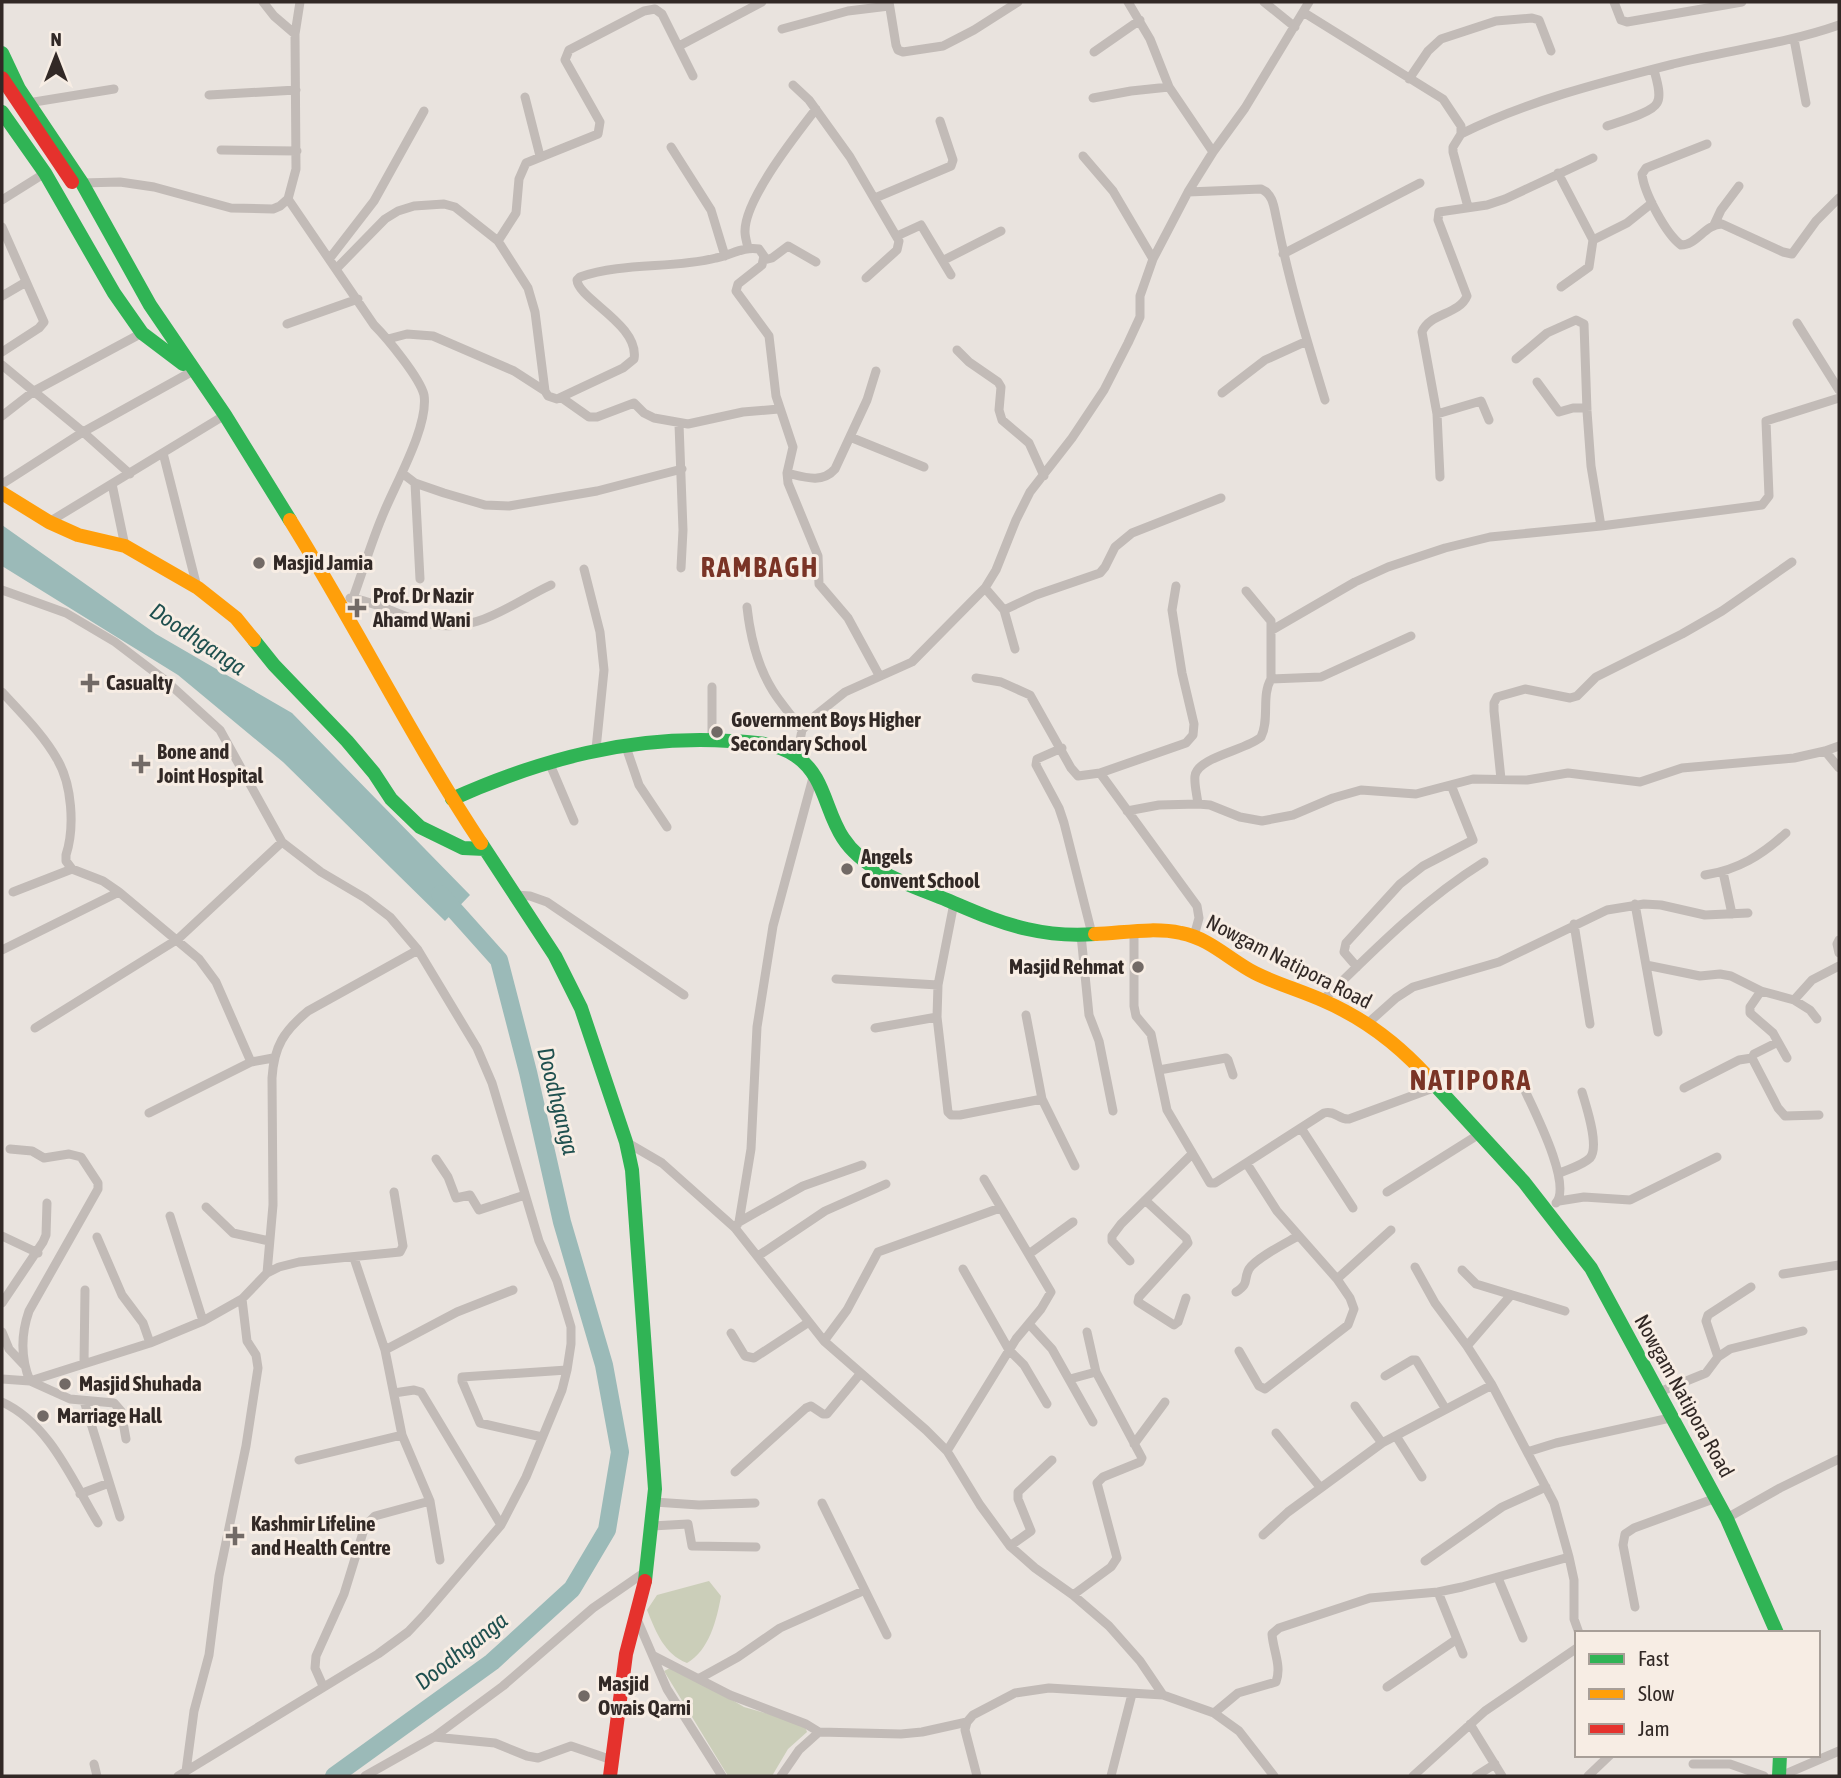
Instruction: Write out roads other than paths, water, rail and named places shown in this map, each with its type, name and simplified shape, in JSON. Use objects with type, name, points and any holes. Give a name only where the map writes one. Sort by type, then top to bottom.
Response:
[{"type":"main road","points":[[2,53],[28,103],[77,182],[138,298],[150,305],[346,598],[452,799],[555,956],[581,1008],[626,1142],[632,1170],[654,1475],[648,1570],[625,1654],[610,1776]]},
{"type":"main road","points":[[2,78],[77,182]]},
{"type":"main road","points":[[2,112],[46,173],[114,293],[142,333],[193,371]]},
{"type":"main road","points":[[19,135],[39,119]]},
{"type":"main road","points":[[2,493],[49,522],[78,535],[125,546],[198,588],[236,618],[274,665],[368,765],[391,799],[420,827],[463,848],[485,849]]},
{"type":"main road","name":"Nowgam Natipora Road","points":[[452,799],[550,762],[625,744],[712,738],[778,748],[797,756],[814,774],[826,795],[843,838],[855,852],[893,877],[996,923],[1042,933],[1087,935],[1177,931],[1194,936],[1255,972],[1323,1000],[1367,1024],[1395,1043],[1413,1060],[1529,1186],[1553,1206],[1589,1265],[1670,1418],[1727,1518],[1776,1631]]},
{"type":"main road","points":[[1780,1757],[1780,1776]]},
{"type":"street","points":[[263,2],[274,16],[295,34]]},
{"type":"street","points":[[77,182],[153,187],[231,208],[272,209],[288,199],[295,180],[297,151],[295,34],[300,2]]},
{"type":"street","points":[[679,46],[762,2]]},
{"type":"street","points":[[782,29],[848,11],[889,4],[896,45],[898,50],[902,51],[943,46],[1018,2]]},
{"type":"street","points":[[1128,2],[1150,38],[1169,88],[1213,152]]},
{"type":"street","points":[[1264,2],[1295,27]]},
{"type":"street","points":[[797,756],[802,730],[836,697],[912,662],[985,588],[996,570],[1030,492],[1104,390],[1140,317],[1140,296],[1153,259],[1188,192],[1245,108],[1309,2]]},
{"type":"street","points":[[1614,2],[1621,20],[1627,22],[1742,2]]},
{"type":"street","points":[[498,241],[516,213],[521,172],[526,163],[584,142],[598,134],[600,129],[600,122],[565,60],[569,50],[650,9],[655,9],[662,15],[693,76]]},
{"type":"street","points":[[1303,12],[1443,99],[1461,126],[1461,134]]},
{"type":"street","points":[[1409,79],[1434,44],[1441,39],[1496,21],[1532,18],[1539,20],[1551,51]]},
{"type":"street","points":[[1094,52],[1140,20]]},
{"type":"street","points":[[1468,207],[1452,152],[1453,147],[1461,134],[1490,119],[1654,70],[1794,39],[1839,24]]},
{"type":"street","points":[[1794,39],[1806,103]]},
{"type":"street","points":[[1607,126],[1656,105],[1659,96],[1654,70]]},
{"type":"street","points":[[793,85],[816,109],[850,157],[897,236],[900,244],[897,250],[866,278]]},
{"type":"street","points":[[1093,98],[1169,88]]},
{"type":"street","points":[[28,103],[114,89]]},
{"type":"street","points":[[209,95],[296,90]]},
{"type":"street","points":[[524,97],[540,156]]},
{"type":"street","points":[[748,248],[745,232],[750,212],[767,177],[816,109]]},
{"type":"street","points":[[330,258],[374,201],[424,111]]},
{"type":"street","points":[[875,198],[951,166],[953,160],[940,121]]},
{"type":"street","points":[[1707,144],[1643,171],[1642,178],[1653,203],[1674,239],[1681,245],[1690,244],[1714,225],[1721,210],[1739,186]]},
{"type":"street","points":[[671,147],[711,210],[724,256]]},
{"type":"street","points":[[221,150],[297,151]]},
{"type":"street","points":[[1083,156],[1113,191],[1153,259]]},
{"type":"street","points":[[1440,477],[1437,414],[1422,332],[1428,323],[1461,305],[1467,296],[1451,258],[1438,215],[1443,210],[1505,199],[1592,158]]},
{"type":"street","points":[[2,200],[46,173]]},
{"type":"street","points":[[1558,173],[1593,240],[1590,267],[1561,287]]},
{"type":"street","points":[[1283,254],[1420,183]]},
{"type":"street","points":[[1188,192],[1265,190],[1272,198],[1283,254],[1325,400]]},
{"type":"street","points":[[1714,225],[1722,224],[1791,254],[1816,221],[1839,198]]},
{"type":"street","points":[[288,199],[374,324],[388,339],[422,388],[424,398],[422,418],[402,473],[346,598],[383,606],[425,623],[475,624],[499,615],[513,603],[551,585]]},
{"type":"street","points":[[1593,240],[1627,223],[1653,203]]},
{"type":"street","points":[[337,268],[385,219],[414,206],[444,204],[455,207],[498,241],[528,288],[533,300],[545,391]]},
{"type":"street","points":[[897,236],[921,225],[951,275]]},
{"type":"street","points":[[2,227],[44,322],[2,352]]},
{"type":"street","points":[[944,260],[1001,231]]},
{"type":"street","points":[[816,262],[788,246],[774,257],[764,260],[762,265],[738,284],[736,291],[769,336],[779,409],[793,447],[787,473],[788,483],[818,556],[819,584],[848,618],[879,675]]},
{"type":"street","points":[[388,339],[407,334],[433,336],[514,372],[545,391],[552,399],[562,398],[623,368],[634,359],[635,353],[631,340],[610,315],[578,287],[577,280],[580,277],[652,264],[692,262],[748,248],[759,249],[764,260]]},
{"type":"street","points":[[2,296],[26,282]]},
{"type":"street","points":[[287,324],[358,299]]},
{"type":"street","points":[[1516,359],[1547,334],[1573,321],[1582,322],[1585,328],[1591,466],[1601,526]]},
{"type":"street","points":[[1797,323],[1839,390]]},
{"type":"street","points":[[2,416],[34,391],[142,333]]},
{"type":"street","points":[[1222,393],[1265,360],[1307,341]]},
{"type":"street","points":[[957,350],[998,382],[1001,387],[999,410],[1002,420],[1028,443],[1044,476]]},
{"type":"street","points":[[2,365],[130,474]]},
{"type":"street","points":[[787,473],[816,479],[829,475],[867,400],[876,370]]},
{"type":"street","points":[[2,484],[83,432],[193,371]]},
{"type":"street","points":[[1537,382],[1559,412],[1587,408]]},
{"type":"street","points":[[562,398],[589,417],[634,403],[649,415],[679,424],[743,412],[779,409]]},
{"type":"street","points":[[1272,630],[1355,582],[1423,554],[1490,537],[1762,505],[1769,496],[1766,421],[1839,398]]},
{"type":"street","points":[[1437,414],[1481,401],[1489,420]]},
{"type":"street","points":[[49,522],[225,415]]},
{"type":"street","points":[[679,424],[682,469],[681,568]]},
{"type":"street","points":[[850,437],[924,467]]},
{"type":"street","points":[[163,453],[198,588]]},
{"type":"street","points":[[402,473],[415,483],[485,505],[509,506],[597,491],[682,469]]},
{"type":"street","points":[[415,483],[420,579]]},
{"type":"street","points":[[112,484],[125,546]]},
{"type":"street","points":[[1004,610],[1036,595],[1093,577],[1105,567],[1120,541],[1132,533],[1221,498]]},
{"type":"street","points":[[1501,779],[1494,711],[1497,697],[1531,688],[1570,698],[1577,696],[1596,677],[1722,611],[1792,562]]},
{"type":"street","points":[[584,569],[600,632],[604,670],[596,749]]},
{"type":"street","points":[[976,678],[1001,681],[1030,695],[1078,776],[1100,773],[1186,743],[1193,735],[1194,724],[1182,673],[1172,610],[1176,586]]},
{"type":"street","points":[[985,588],[1004,610],[1016,649]]},
{"type":"street","points":[[2,590],[66,613],[115,642],[165,680],[220,730],[282,842],[310,864],[390,916],[418,950],[485,1065],[525,1195],[571,1326],[571,1344],[562,1390],[517,1496],[501,1525],[408,1632],[378,1654],[182,1774]]},
{"type":"street","points":[[1198,804],[1195,775],[1198,768],[1261,737],[1265,727],[1268,685],[1271,679],[1272,630],[1269,616],[1246,591]]},
{"type":"street","points":[[747,607],[751,634],[766,677],[802,730]]},
{"type":"street","points":[[1271,679],[1321,677],[1411,636]]},
{"type":"street","points":[[712,687],[712,738]]},
{"type":"street","points":[[2,692],[40,735],[59,762],[72,812],[66,861],[72,869],[103,881],[119,892],[199,959],[216,982],[251,1062]]},
{"type":"street","points":[[625,744],[639,785],[667,827]]},
{"type":"street","points":[[1127,811],[1159,805],[1198,804],[1210,805],[1240,817],[1262,821],[1293,815],[1333,798],[1361,790],[1416,794],[1473,779],[1527,780],[1569,773],[1640,782],[1682,768],[1794,758],[1839,746]]},
{"type":"street","points":[[1062,748],[1037,759],[1036,765],[1059,808],[1087,935],[1089,1015],[1099,1041],[1112,1111]]},
{"type":"street","points":[[1825,751],[1839,768]]},
{"type":"street","points":[[550,762],[574,821]]},
{"type":"street","points":[[1100,773],[1197,906],[1199,913],[1194,936]]},
{"type":"street","points":[[737,1225],[751,1149],[757,1027],[773,926],[814,774]]},
{"type":"street","points":[[1356,967],[1343,949],[1400,884],[1423,866],[1473,840],[1451,785]]},
{"type":"street","points":[[1705,875],[1723,872],[1758,857],[1786,833]]},
{"type":"street","points":[[35,1028],[178,939],[282,842]]},
{"type":"street","points":[[1323,1000],[1390,934],[1450,883],[1484,862]]},
{"type":"street","points":[[13,892],[72,869]]},
{"type":"street","points":[[1723,872],[1732,914]]},
{"type":"street","points":[[2,950],[119,892]]},
{"type":"street","points":[[515,895],[530,896],[547,902],[684,995]]},
{"type":"street","points":[[954,903],[938,985],[937,1017],[949,1114],[955,1116],[1042,1099]]},
{"type":"street","points":[[1635,904],[1658,1032]]},
{"type":"street","points":[[1367,1024],[1413,987],[1499,962],[1607,910],[1635,904],[1661,905],[1705,915],[1748,913]]},
{"type":"street","points":[[1574,924],[1590,1024]]},
{"type":"street","points":[[1134,933],[1136,1016],[1152,1034],[1167,1110],[1191,1155],[1211,1183],[1247,1164],[1325,1113],[1331,1112],[1342,1119],[1349,1119],[1436,1087]]},
{"type":"street","points":[[1839,940],[1839,953]]},
{"type":"street","points":[[267,1273],[273,1205],[273,1058],[284,1036],[308,1011],[418,950]]},
{"type":"street","points":[[1646,965],[1705,977],[1725,974],[1761,991],[1794,1000],[1810,1010],[1817,1019]]},
{"type":"street","points":[[1794,1000],[1812,980],[1839,966]]},
{"type":"street","points":[[836,979],[938,985]]},
{"type":"street","points":[[1761,991],[1750,1007],[1750,1013],[1768,1028],[1787,1058]]},
{"type":"street","points":[[1026,1015],[1042,1099],[1075,1166]]},
{"type":"street","points":[[875,1028],[937,1017]]},
{"type":"street","points":[[1684,1088],[1739,1060],[1752,1058],[1754,1054],[1778,1042]]},
{"type":"street","points":[[149,1113],[251,1062],[273,1058]]},
{"type":"street","points":[[1159,1070],[1226,1058],[1233,1075]]},
{"type":"street","points":[[1752,1058],[1781,1113],[1791,1116],[1819,1115]]},
{"type":"street","points":[[1521,1082],[1560,1173],[1561,1189],[1553,1206]]},
{"type":"street","points":[[1560,1173],[1588,1160],[1592,1154],[1592,1128],[1582,1093]]},
{"type":"street","points":[[1301,1128],[1353,1208]]},
{"type":"street","points":[[1387,1192],[1480,1133]]},
{"type":"street","points":[[626,1142],[662,1163],[737,1225],[824,1340],[947,1451],[980,1505],[1010,1546],[1073,1595],[1126,1643],[1163,1695]]},
{"type":"street","points":[[10,1149],[32,1151],[44,1158],[69,1154],[81,1157],[99,1186],[29,1311],[23,1329],[24,1366]]},
{"type":"street","points":[[1130,1261],[1114,1244],[1112,1236],[1191,1155]]},
{"type":"street","points":[[1553,1206],[1584,1198],[1630,1200],[1717,1157]]},
{"type":"street","points":[[436,1159],[448,1177],[456,1198],[470,1195],[479,1210],[525,1195]]},
{"type":"street","points":[[1239,1351],[1261,1388],[1265,1389],[1348,1325],[1352,1318],[1353,1304],[1337,1279],[1277,1211],[1247,1164]]},
{"type":"street","points":[[737,1225],[803,1186],[862,1165]]},
{"type":"street","points":[[947,1451],[1009,1350],[1051,1292],[984,1179]]},
{"type":"street","points":[[758,1256],[825,1211],[886,1184]]},
{"type":"street","points":[[30,1381],[150,1343],[203,1321],[242,1299],[267,1273],[299,1262],[396,1254],[402,1250],[394,1192]]},
{"type":"street","points":[[1145,1200],[1186,1238],[1188,1243],[1139,1297],[1138,1302],[1174,1325],[1178,1322],[1186,1298]]},
{"type":"street","points":[[2,1303],[38,1253],[46,1236],[47,1203]]},
{"type":"street","points":[[206,1207],[233,1233],[270,1241]]},
{"type":"street","points":[[824,1340],[847,1310],[878,1252],[1000,1208]]},
{"type":"street","points":[[170,1216],[203,1321]]},
{"type":"street","points":[[1029,1254],[1073,1222]]},
{"type":"street","points":[[1337,1279],[1391,1230]]},
{"type":"street","points":[[2,1236],[38,1253]]},
{"type":"street","points":[[1236,1292],[1244,1287],[1250,1268],[1256,1262],[1298,1236]]},
{"type":"street","points":[[97,1237],[122,1295],[143,1323],[150,1343]]},
{"type":"street","points":[[355,1258],[386,1350],[402,1434],[429,1501],[440,1560]]},
{"type":"street","points":[[1783,1274],[1839,1265]]},
{"type":"street","points":[[1415,1267],[1435,1303],[1492,1385],[1554,1503],[1574,1580],[1574,1619],[1578,1631]]},
{"type":"street","points":[[963,1269],[1009,1350],[1024,1365],[1047,1404]]},
{"type":"street","points":[[1462,1270],[1476,1283],[1565,1311]]},
{"type":"street","points":[[1718,1357],[1706,1321],[1708,1315],[1751,1287]]},
{"type":"street","points":[[84,1363],[85,1290]]},
{"type":"street","points":[[386,1350],[457,1312],[513,1290]]},
{"type":"street","points":[[1467,1346],[1511,1295]]},
{"type":"street","points":[[182,1774],[194,1711],[209,1655],[219,1576],[246,1446],[258,1368],[256,1355],[247,1340],[242,1299]]},
{"type":"street","points":[[731,1333],[745,1356],[754,1358],[808,1322]]},
{"type":"street","points":[[1029,1324],[1046,1342],[1093,1422]]},
{"type":"street","points":[[1657,1393],[1706,1373],[1718,1357],[1730,1349],[1803,1331]]},
{"type":"street","points":[[2,1332],[9,1349],[24,1366],[30,1381]]},
{"type":"street","points":[[1073,1595],[1116,1561],[1117,1555],[1097,1483],[1103,1477],[1140,1462],[1141,1455],[1096,1372],[1087,1332]]},
{"type":"street","points":[[1385,1376],[1416,1360],[1445,1408]]},
{"type":"street","points":[[542,1437],[480,1423],[462,1377],[567,1370]]},
{"type":"street","points":[[1070,1379],[1096,1372]]},
{"type":"street","points":[[735,1472],[806,1408],[811,1406],[827,1414],[860,1374]]},
{"type":"street","points":[[2,1379],[30,1381],[70,1399],[114,1403],[121,1411],[126,1439]]},
{"type":"street","points":[[1263,1535],[1320,1487],[1382,1443],[1492,1385]]},
{"type":"street","points":[[394,1393],[414,1390],[421,1392],[501,1525]]},
{"type":"street","points":[[84,1401],[120,1517]]},
{"type":"street","points":[[2,1402],[17,1409],[43,1433],[98,1523]]},
{"type":"street","points":[[1134,1444],[1165,1402]]},
{"type":"street","points":[[1355,1406],[1382,1443]]},
{"type":"street","points":[[1527,1452],[1670,1418]]},
{"type":"street","points":[[1276,1433],[1320,1487]]},
{"type":"street","points":[[299,1460],[402,1434]]},
{"type":"street","points":[[1396,1436],[1423,1477]]},
{"type":"street","points":[[1727,1518],[1839,1459]]},
{"type":"street","points":[[1010,1546],[1031,1531],[1018,1499],[1021,1488],[1052,1460]]},
{"type":"street","points":[[80,1494],[109,1483]]},
{"type":"street","points":[[1425,1561],[1502,1507],[1546,1487]]},
{"type":"street","points":[[1635,1607],[1623,1545],[1625,1534],[1634,1528],[1716,1498]]},
{"type":"street","points":[[323,1686],[315,1668],[316,1656],[344,1594],[368,1520],[429,1501]]},
{"type":"street","points":[[654,1502],[699,1505],[755,1503]]},
{"type":"street","points":[[822,1503],[887,1635]]},
{"type":"street","points":[[652,1526],[688,1524],[691,1546],[756,1547]]},
{"type":"street","points":[[1214,1713],[1238,1693],[1276,1682],[1279,1675],[1278,1662],[1272,1634],[1279,1628],[1370,1598],[1437,1592],[1498,1578],[1569,1557]]},
{"type":"street","points":[[365,1776],[434,1737],[503,1686],[593,1608],[648,1570]]},
{"type":"street","points":[[1498,1578],[1523,1638]]},
{"type":"street","points":[[700,1678],[738,1657],[780,1628],[863,1591]]},
{"type":"street","points":[[1437,1592],[1463,1654]]},
{"type":"street","points":[[636,1615],[667,1689],[722,1776]]},
{"type":"street","points":[[1387,1687],[1457,1639]]},
{"type":"street","points":[[1413,1776],[1503,1697],[1575,1649]]},
{"type":"street","points":[[654,1656],[742,1700],[807,1724],[819,1732],[922,1732],[967,1722],[981,1709],[1015,1693],[1031,1689],[1070,1688],[1163,1695],[1214,1713],[1239,1731],[1274,1776]]},
{"type":"street","points":[[1111,1776],[1132,1694]]},
{"type":"street","points":[[967,1722],[966,1737],[978,1776]]},
{"type":"street","points":[[1470,1724],[1502,1776]]},
{"type":"street","points":[[781,1776],[799,1750],[819,1732]]},
{"type":"street","points":[[434,1737],[495,1743],[534,1758],[571,1746],[612,1760]]},
{"type":"street","points":[[1780,1776],[1839,1751]]},
{"type":"street","points":[[1588,1776],[1608,1757]]},
{"type":"street","points":[[94,1764],[97,1776]]},
{"type":"street","points":[[1476,1776],[1495,1764]]},
{"type":"street","points":[[1693,1764],[1730,1764],[1764,1776]]},
{"type":"water","points":[[2,525],[156,634],[292,713],[470,895],[445,921],[283,762],[178,675],[2,566]]},
{"type":"waterway","name":"Doodhganga","points":[[334,1776],[492,1662],[572,1589],[607,1530],[620,1452],[604,1365],[562,1222],[499,960],[440,894]]},
{"type":"place","name":"Masjid Jamia","points":[[259,563]]},
{"type":"place","name":"Prof. Dr Nazir Ahamd Wani","points":[[357,608]]},
{"type":"place","name":"Casualty","points":[[90,683]]},
{"type":"place","name":"Government Boys Higher Secondary School","points":[[717,732]]},
{"type":"place","name":"Bone and Joint Hospital","points":[[141,764]]},
{"type":"place","name":"Angels Convent School","points":[[847,869]]},
{"type":"place","name":"Masjid Rehmat","points":[[1138,967]]},
{"type":"place","name":"Masjid Shuhada","points":[[65,1384]]},
{"type":"place","name":"Marriage Hall","points":[[43,1416]]},
{"type":"place","name":"Kashmir Lifeline and Health Centre","points":[[235,1536]]},
{"type":"place","name":"Masjid Owais Qarni","points":[[584,1696]]},
{"type":"district","name":"RAMBAGH","points":[[760,567]]},
{"type":"district","name":"NATIPORA","points":[[1471,1080]]}]
